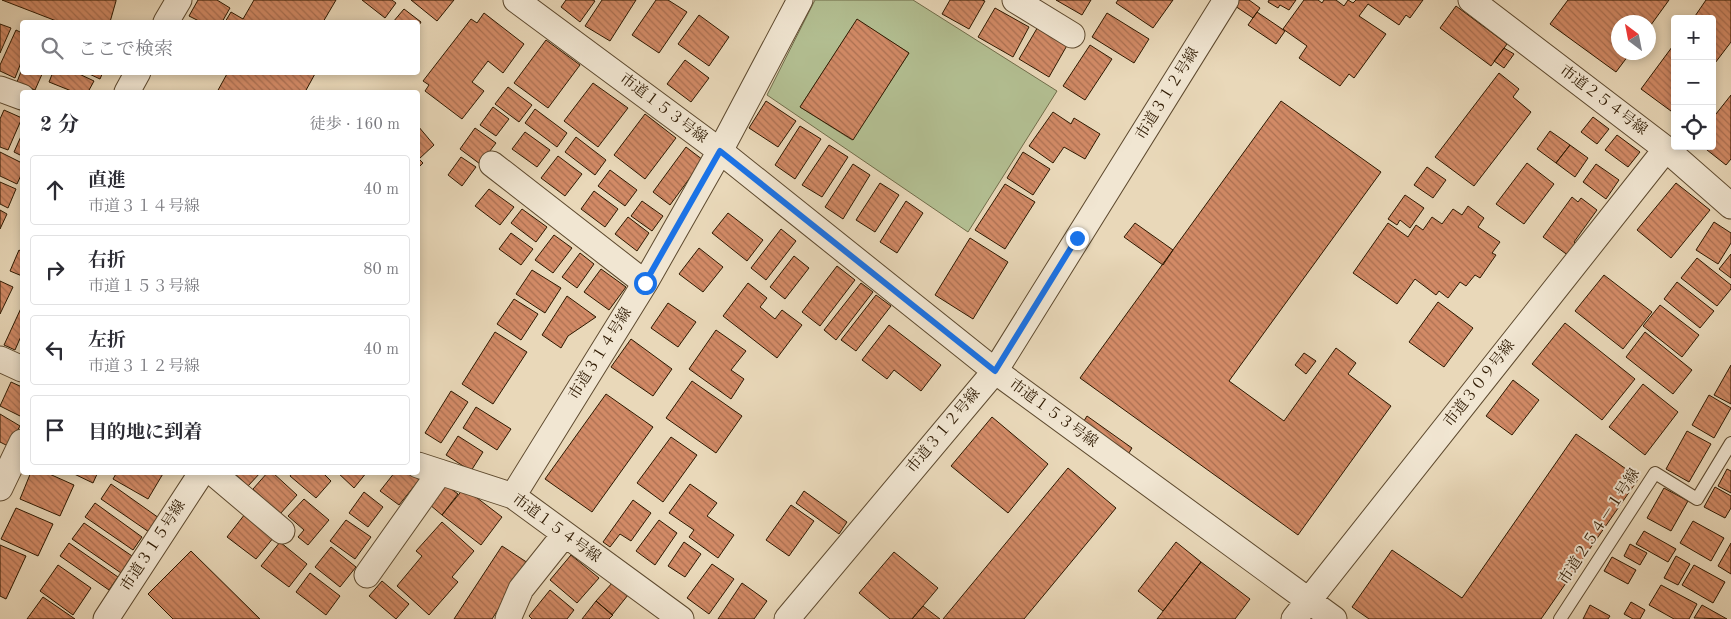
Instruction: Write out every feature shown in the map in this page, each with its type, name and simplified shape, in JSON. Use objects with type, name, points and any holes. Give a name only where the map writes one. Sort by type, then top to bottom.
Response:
[{"type":"street","points":[[167,20],[179,0]]},
{"type":"street","name":"市道１５３号線","points":[[516,0],[720,151],[995,371],[1301,610],[1334,619]]},
{"type":"street","name":"市道３１４号線","points":[[513,496],[645,283],[720,151],[800,0]]},
{"type":"street","points":[[1015,0],[1072,35]]},
{"type":"street","name":"市道３１２号線","points":[[786,619],[995,371],[1226,0]]},
{"type":"street","name":"市道２５４号線","points":[[1471,0],[1666,149],[1731,206]]},
{"type":"street","points":[[128,90],[136,75]]},
{"type":"street","points":[[0,89],[20,96]]},
{"type":"street","name":"市道３０９号線","points":[[1301,610],[1666,149]]},
{"type":"street","points":[[492,164],[645,283]]},
{"type":"street","points":[[0,359],[20,368]]},
{"type":"street","points":[[0,488],[20,446]]},
{"type":"street","points":[[367,575],[429,468]]},
{"type":"street","name":"市道１５４号線","points":[[429,468],[513,496],[681,619]]},
{"type":"street","name":"市道３１５号線","points":[[106,619],[200,475]]},
{"type":"street","points":[[216,475],[282,530]]},
{"type":"street","points":[[508,619],[521,589],[564,535]]},
{"type":"lane","name":"市道２５４－１号線","points":[[1560,619],[1656,473],[1697,499],[1731,443]]},
{"type":"green space","points":[[815,0],[913,0],[1057,91],[968,232],[767,95]],"holes":[[[857,20],[909,53],[852,140],[800,107]]]},
{"type":"building","points":[[2,0],[116,0],[111,20],[54,20]]},
{"type":"building","points":[[198,0],[217,0],[230,8],[223,20],[197,20],[189,16]]},
{"type":"building","points":[[254,0],[336,0],[324,20],[226,20],[231,12],[243,19]]},
{"type":"building","points":[[362,0],[392,0],[396,3],[385,18]]},
{"type":"building","points":[[411,0],[454,0],[437,21]]},
{"type":"building","points":[[566,0],[595,1],[580,22],[561,7]]},
{"type":"building","points":[[602,0],[636,0],[610,41],[585,26]]},
{"type":"building","points":[[656,0],[668,0],[687,12],[659,53],[632,35]]},
{"type":"building","points":[[950,0],[985,1],[969,29],[942,14]]},
{"type":"building","points":[[1056,0],[1091,0],[1082,15]]},
{"type":"building","points":[[1118,0],[1173,0],[1153,28],[1116,3]]},
{"type":"building","points":[[1239,0],[1249,0],[1260,8],[1253,18],[1235,6]]},
{"type":"building","points":[[1269,0],[1296,0],[1289,10],[1280,5],[1278,8],[1268,2]]},
{"type":"building","points":[[1304,0],[1318,0],[1322,3],[1324,0],[1336,0],[1344,6],[1348,0],[1353,3],[1356,0],[1423,0],[1410,18],[1406,15],[1399,25],[1368,4],[1359,16],[1386,34],[1354,78],[1349,74],[1340,86],[1299,58],[1307,46],[1283,29]]},
{"type":"building","points":[[1568,0],[1669,0],[1656,18],[1656,15],[1611,15],[1611,60],[1625,60],[1616,72],[1550,24]]},
{"type":"building","points":[[1706,0],[1731,0],[1731,42],[1716,62],[1716,15],[1696,15]]},
{"type":"building","points":[[1456,6],[1507,44],[1491,66],[1440,28]]},
{"type":"building","points":[[995,8],[1029,27],[1013,57],[978,37]]},
{"type":"building","points":[[404,9],[418,20],[395,20]]},
{"type":"building","points":[[1257,12],[1285,31],[1276,44],[1248,25]]},
{"type":"building","points":[[484,13],[524,44],[503,73],[488,61],[472,82],[484,91],[462,119],[425,91],[429,85],[423,81],[471,19],[477,23]]},
{"type":"building","points":[[1107,13],[1149,39],[1134,63],[1092,37]]},
{"type":"building","points":[[699,15],[729,37],[709,66],[678,44]]},
{"type":"building","points":[[857,19],[909,53],[853,140],[800,107]]},
{"type":"building","points":[[0,24],[11,28],[0,53]]},
{"type":"building","points":[[1039,25],[1069,42],[1049,77],[1019,59]]},
{"type":"building","points":[[16,30],[20,32],[20,65],[15,78],[0,71],[0,65]]},
{"type":"building","points":[[546,40],[580,65],[548,108],[514,83]]},
{"type":"building","points":[[1090,45],[1112,59],[1085,100],[1063,86]]},
{"type":"building","points":[[1504,48],[1514,54],[1504,68],[1494,61]]},
{"type":"building","points":[[1671,48],[1671,111],[1641,89]]},
{"type":"building","points":[[685,60],[709,78],[691,102],[667,84]]},
{"type":"building","points":[[1499,73],[1519,89],[1513,97],[1531,112],[1474,186],[1435,157]]},
{"type":"building","points":[[20,74],[42,75],[35,90],[17,82]]},
{"type":"building","points":[[52,75],[81,75],[94,81],[89,90],[69,90],[49,82]]},
{"type":"building","points":[[91,75],[102,75],[100,79]]},
{"type":"building","points":[[226,75],[314,75],[306,90],[218,90]]},
{"type":"building","points":[[593,83],[628,108],[598,147],[564,121]]},
{"type":"building","points":[[508,87],[532,105],[519,122],[495,104]]},
{"type":"building","points":[[1731,95],[1731,159],[1726,165],[1707,150],[1716,150],[1716,114]]},
{"type":"building","points":[[766,101],[796,121],[778,147],[749,128]]},
{"type":"building","points":[[1281,101],[1381,172],[1229,381],[1284,421],[1336,348],[1356,363],[1348,374],[1391,406],[1298,535],[1080,378]]},
{"type":"building","points":[[493,107],[509,119],[496,136],[480,125]]},
{"type":"building","points":[[535,109],[567,133],[557,147],[525,123]]},
{"type":"building","points":[[4,110],[20,117],[20,123],[8,150],[0,147],[0,119]]},
{"type":"building","points":[[1053,112],[1071,124],[1074,118],[1100,134],[1085,159],[1064,147],[1053,163],[1029,146]]},
{"type":"building","points":[[645,114],[676,138],[645,179],[614,155]]},
{"type":"building","points":[[1593,117],[1609,129],[1597,144],[1581,132]]},
{"type":"building","points":[[800,126],[821,139],[795,179],[775,165]]},
{"type":"building","points":[[420,128],[434,145],[420,158]]},
{"type":"building","points":[[475,128],[496,143],[480,164],[460,149]]},
{"type":"building","points":[[1550,131],[1570,145],[1556,163],[1537,149]]},
{"type":"building","points":[[525,132],[550,150],[537,167],[512,149]]},
{"type":"building","points":[[1617,135],[1640,152],[1628,167],[1605,150]]},
{"type":"building","points":[[576,137],[606,160],[595,175],[565,152]]},
{"type":"building","points":[[20,138],[20,155],[14,152]]},
{"type":"building","points":[[829,145],[848,157],[822,197],[802,185]]},
{"type":"building","points":[[1570,145],[1588,158],[1575,177],[1556,163]]},
{"type":"building","points":[[686,147],[703,160],[670,205],[653,192]]},
{"type":"building","points":[[0,152],[20,162],[20,177],[17,184],[0,176]]},
{"type":"building","points":[[1023,152],[1050,169],[1033,195],[1007,178]]},
{"type":"building","points":[[558,156],[582,174],[565,196],[541,178]]},
{"type":"building","points":[[461,157],[476,167],[462,186],[448,175]]},
{"type":"building","points":[[1527,163],[1554,184],[1524,224],[1496,204]]},
{"type":"building","points":[[853,164],[870,175],[843,219],[825,207]]},
{"type":"building","points":[[1596,164],[1619,180],[1606,199],[1583,182]]},
{"type":"building","points":[[1427,167],[1446,180],[1433,198],[1414,185]]},
{"type":"building","points":[[610,170],[637,190],[625,206],[598,186]]},
{"type":"building","points":[[0,182],[16,189],[8,208],[0,204]]},
{"type":"building","points":[[880,183],[899,195],[875,232],[856,220]]},
{"type":"building","points":[[1676,183],[1710,210],[1671,258],[1637,230]]},
{"type":"building","points":[[1005,184],[1035,202],[1005,249],[975,230]]},
{"type":"building","points":[[489,189],[514,207],[500,225],[475,206]]},
{"type":"building","points":[[594,191],[618,209],[605,227],[581,209]]},
{"type":"building","points":[[1405,195],[1424,208],[1410,228],[1400,220],[1397,225],[1388,219]]},
{"type":"building","points":[[1572,197],[1578,202],[1581,198],[1597,210],[1574,242],[1577,245],[1569,256],[1543,237]]},
{"type":"building","points":[[642,201],[663,216],[652,231],[631,216]]},
{"type":"building","points":[[906,201],[923,213],[897,253],[880,242]]},
{"type":"building","points":[[1468,206],[1484,218],[1478,227],[1500,242],[1492,253],[1496,255],[1480,278],[1475,275],[1466,286],[1460,282],[1448,298],[1439,291],[1436,295],[1415,279],[1397,304],[1353,273],[1388,223],[1408,237],[1416,225],[1423,230],[1432,217],[1442,224],[1453,209],[1462,215]]},
{"type":"building","points":[[522,209],[547,227],[536,242],[511,223]]},
{"type":"building","points":[[0,210],[7,214],[0,229]]},
{"type":"building","points":[[728,213],[763,240],[747,261],[712,233]]},
{"type":"building","points":[[628,217],[649,233],[637,251],[615,234]]},
{"type":"building","points":[[1714,222],[1731,233],[1731,243],[1718,264],[1696,250]]},
{"type":"building","points":[[1135,223],[1173,250],[1163,265],[1124,237]]},
{"type":"building","points":[[781,229],[796,241],[766,280],[751,268]]},
{"type":"building","points":[[511,233],[533,249],[521,265],[499,249]]},
{"type":"building","points":[[554,235],[572,248],[553,273],[535,260]]},
{"type":"building","points":[[970,238],[1008,262],[973,319],[935,295]]},
{"type":"building","points":[[699,248],[723,267],[703,292],[679,274]]},
{"type":"building","points":[[19,250],[20,275],[10,271]]},
{"type":"building","points":[[580,253],[594,264],[577,288],[562,277]]},
{"type":"building","points":[[1731,254],[1731,278],[1719,269]]},
{"type":"building","points":[[794,256],[809,268],[785,299],[770,287]]},
{"type":"building","points":[[1697,258],[1731,285],[1731,289],[1717,306],[1681,278]]},
{"type":"building","points":[[837,266],[855,280],[820,326],[802,312]]},
{"type":"building","points":[[601,269],[626,287],[609,310],[584,292]]},
{"type":"building","points":[[532,270],[561,288],[545,313],[516,294]]},
{"type":"building","points":[[1604,275],[1652,312],[1623,349],[1575,311]]},
{"type":"building","points":[[0,281],[13,287],[0,314]]},
{"type":"building","points":[[1677,282],[1714,311],[1700,328],[1664,299]]},
{"type":"building","points":[[748,283],[767,298],[760,307],[775,319],[782,310],[802,325],[777,358],[723,316]]},
{"type":"building","points":[[861,283],[873,292],[836,340],[824,330]]},
{"type":"building","points":[[876,295],[891,306],[856,351],[841,340]]},
{"type":"building","points":[[567,296],[596,317],[568,336],[561,348],[542,335]]},
{"type":"building","points":[[514,299],[538,314],[521,340],[497,324]]},
{"type":"building","points":[[1438,302],[1473,328],[1444,367],[1409,342]]},
{"type":"building","points":[[668,303],[696,322],[678,347],[651,328]]},
{"type":"building","points":[[1660,305],[1699,335],[1682,357],[1643,326]]},
{"type":"building","points":[[20,310],[20,339],[15,350],[4,345]]},
{"type":"building","points":[[1565,323],[1635,379],[1602,420],[1532,364]]},
{"type":"building","points":[[889,325],[941,365],[921,391],[894,370],[887,379],[862,360]]},
{"type":"building","points":[[716,330],[746,351],[731,370],[744,379],[731,399],[689,369]]},
{"type":"building","points":[[495,332],[527,352],[493,404],[462,384]]},
{"type":"building","points":[[1645,332],[1692,370],[1673,394],[1626,357]]},
{"type":"building","points":[[631,339],[672,369],[653,396],[611,367]]},
{"type":"building","points":[[1304,353],[1316,361],[1306,374],[1295,365]]},
{"type":"building","points":[[1731,365],[1731,404],[1714,395]]},
{"type":"building","points":[[1513,380],[1539,400],[1512,435],[1486,416]]},
{"type":"building","points":[[692,381],[742,416],[716,453],[666,418]]},
{"type":"building","points":[[11,382],[20,386],[20,416],[0,406]]},
{"type":"building","points":[[1643,384],[1678,412],[1645,455],[1609,427]]},
{"type":"building","points":[[451,391],[468,402],[441,443],[425,433]]},
{"type":"building","points":[[606,394],[653,427],[592,512],[545,479]]},
{"type":"building","points":[[1709,395],[1731,408],[1714,438],[1692,425]]},
{"type":"building","points":[[476,407],[511,429],[497,450],[463,428]]},
{"type":"building","points":[[0,414],[20,426],[8,446],[0,442]]},
{"type":"building","points":[[1087,416],[1132,448],[1127,456],[1082,424]]},
{"type":"building","points":[[992,417],[1048,464],[1008,513],[951,466]]},
{"type":"building","points":[[1687,431],[1711,444],[1689,482],[1666,469]]},
{"type":"building","points":[[1576,434],[1639,478],[1541,619],[1369,619],[1352,607],[1392,550],[1462,598]]},
{"type":"building","points":[[458,436],[483,452],[471,471],[446,455]]},
{"type":"building","points":[[671,437],[697,455],[663,502],[637,483]]},
{"type":"building","points":[[1068,468],[1116,508],[1024,619],[943,619]]},
{"type":"building","points":[[1727,469],[1731,471],[1731,493],[1718,486]]},
{"type":"building","points":[[30,475],[52,475],[74,485],[60,516],[20,499]]},
{"type":"building","points":[[76,475],[97,475],[93,483]]},
{"type":"building","points":[[115,475],[162,475],[148,499],[113,479]]},
{"type":"building","points":[[236,475],[258,475],[248,486]]},
{"type":"building","points":[[265,475],[275,475],[297,495],[280,514],[253,489]]},
{"type":"building","points":[[325,475],[331,481],[316,498],[290,476]]},
{"type":"building","points":[[340,475],[365,475],[354,488]]},
{"type":"building","points":[[393,475],[413,475],[419,480],[399,505],[380,491]]},
{"type":"building","points":[[111,484],[159,518],[149,532],[101,499]]},
{"type":"building","points":[[690,484],[717,503],[707,516],[734,535],[718,558],[689,537],[694,530],[669,513]]},
{"type":"building","points":[[446,485],[458,494],[442,515],[430,505]]},
{"type":"building","points":[[1715,487],[1731,496],[1731,508],[1725,518],[1704,507]]},
{"type":"building","points":[[464,488],[502,517],[481,545],[442,515]]},
{"type":"building","points":[[1664,488],[1688,501],[1671,531],[1647,518]]},
{"type":"building","points":[[804,491],[847,522],[839,534],[796,503]]},
{"type":"building","points":[[364,492],[383,507],[368,527],[349,513]]},
{"type":"building","points":[[304,499],[329,520],[308,545],[298,537],[304,530],[288,516]]},
{"type":"building","points":[[633,500],[651,513],[631,541],[620,534],[610,547],[603,542]]},
{"type":"building","points":[[95,503],[142,537],[133,550],[85,517]]},
{"type":"building","points":[[791,505],[814,521],[789,556],[766,540]]},
{"type":"building","points":[[16,508],[53,524],[38,556],[1,539]]},
{"type":"building","points":[[245,514],[274,537],[256,559],[227,537]]},
{"type":"building","points":[[346,520],[371,537],[355,559],[330,541]]},
{"type":"building","points":[[659,520],[677,533],[655,565],[636,551]]},
{"type":"building","points":[[1693,521],[1724,538],[1711,561],[1680,543]]},
{"type":"building","points":[[442,522],[474,551],[452,577],[458,582],[429,615],[397,586],[422,556],[416,551]]},
{"type":"building","points":[[84,523],[132,556],[121,573],[72,539]]},
{"type":"building","points":[[1644,531],[1676,549],[1668,562],[1636,544]]},
{"type":"building","points":[[280,542],[307,564],[289,587],[261,566]]},
{"type":"building","points":[[684,542],[701,554],[685,577],[668,566]]},
{"type":"building","points":[[1176,542],[1201,562],[1163,611],[1138,591]]},
{"type":"building","points":[[69,543],[118,577],[109,590],[60,556]]},
{"type":"building","points":[[1731,543],[1731,574],[1718,566]]},
{"type":"building","points":[[1630,544],[1647,553],[1640,565],[1624,556]]},
{"type":"building","points":[[0,545],[26,556],[6,599],[0,596]]},
{"type":"building","points":[[502,546],[528,563],[492,619],[454,619]]},
{"type":"building","points":[[331,547],[356,567],[340,587],[315,567]]},
{"type":"building","points":[[191,551],[260,619],[173,619],[148,594]]},
{"type":"building","points":[[894,552],[938,588],[912,619],[890,619],[859,593]]},
{"type":"building","points":[[571,555],[599,578],[577,603],[550,580]]},
{"type":"building","points":[[1676,556],[1690,564],[1678,585],[1664,578]]},
{"type":"building","points":[[1612,557],[1636,570],[1628,584],[1604,571]]},
{"type":"building","points":[[1201,562],[1250,599],[1235,619],[1157,619]]},
{"type":"building","points":[[712,564],[734,579],[709,614],[687,598]]},
{"type":"building","points":[[58,565],[91,588],[73,615],[40,591]]},
{"type":"building","points":[[1694,565],[1725,582],[1713,603],[1682,585]]},
{"type":"building","points":[[310,573],[340,596],[326,615],[296,592]]},
{"type":"building","points":[[382,581],[409,604],[396,619],[369,596]]},
{"type":"building","points":[[613,582],[628,595],[612,615],[596,601]]},
{"type":"building","points":[[742,583],[767,601],[754,619],[718,619]]},
{"type":"building","points":[[1661,585],[1697,604],[1689,619],[1674,619],[1649,605]]},
{"type":"building","points":[[550,590],[574,610],[567,619],[532,619],[529,616]]},
{"type":"building","points":[[43,597],[75,619],[27,619]]},
{"type":"building","points":[[596,601],[613,615],[609,619],[582,619]]},
{"type":"building","points":[[1631,602],[1645,610],[1640,619],[1633,619],[1624,614]]},
{"type":"building","points":[[1590,605],[1610,616],[1608,619],[1583,619]]},
{"type":"building","points":[[1702,605],[1727,619],[1694,618]]},
{"type":"building","points":[[923,606],[940,619],[912,619]]},
{"type":"route","points":[[645,283],[720,151],[995,371],[1077,238]]}]
